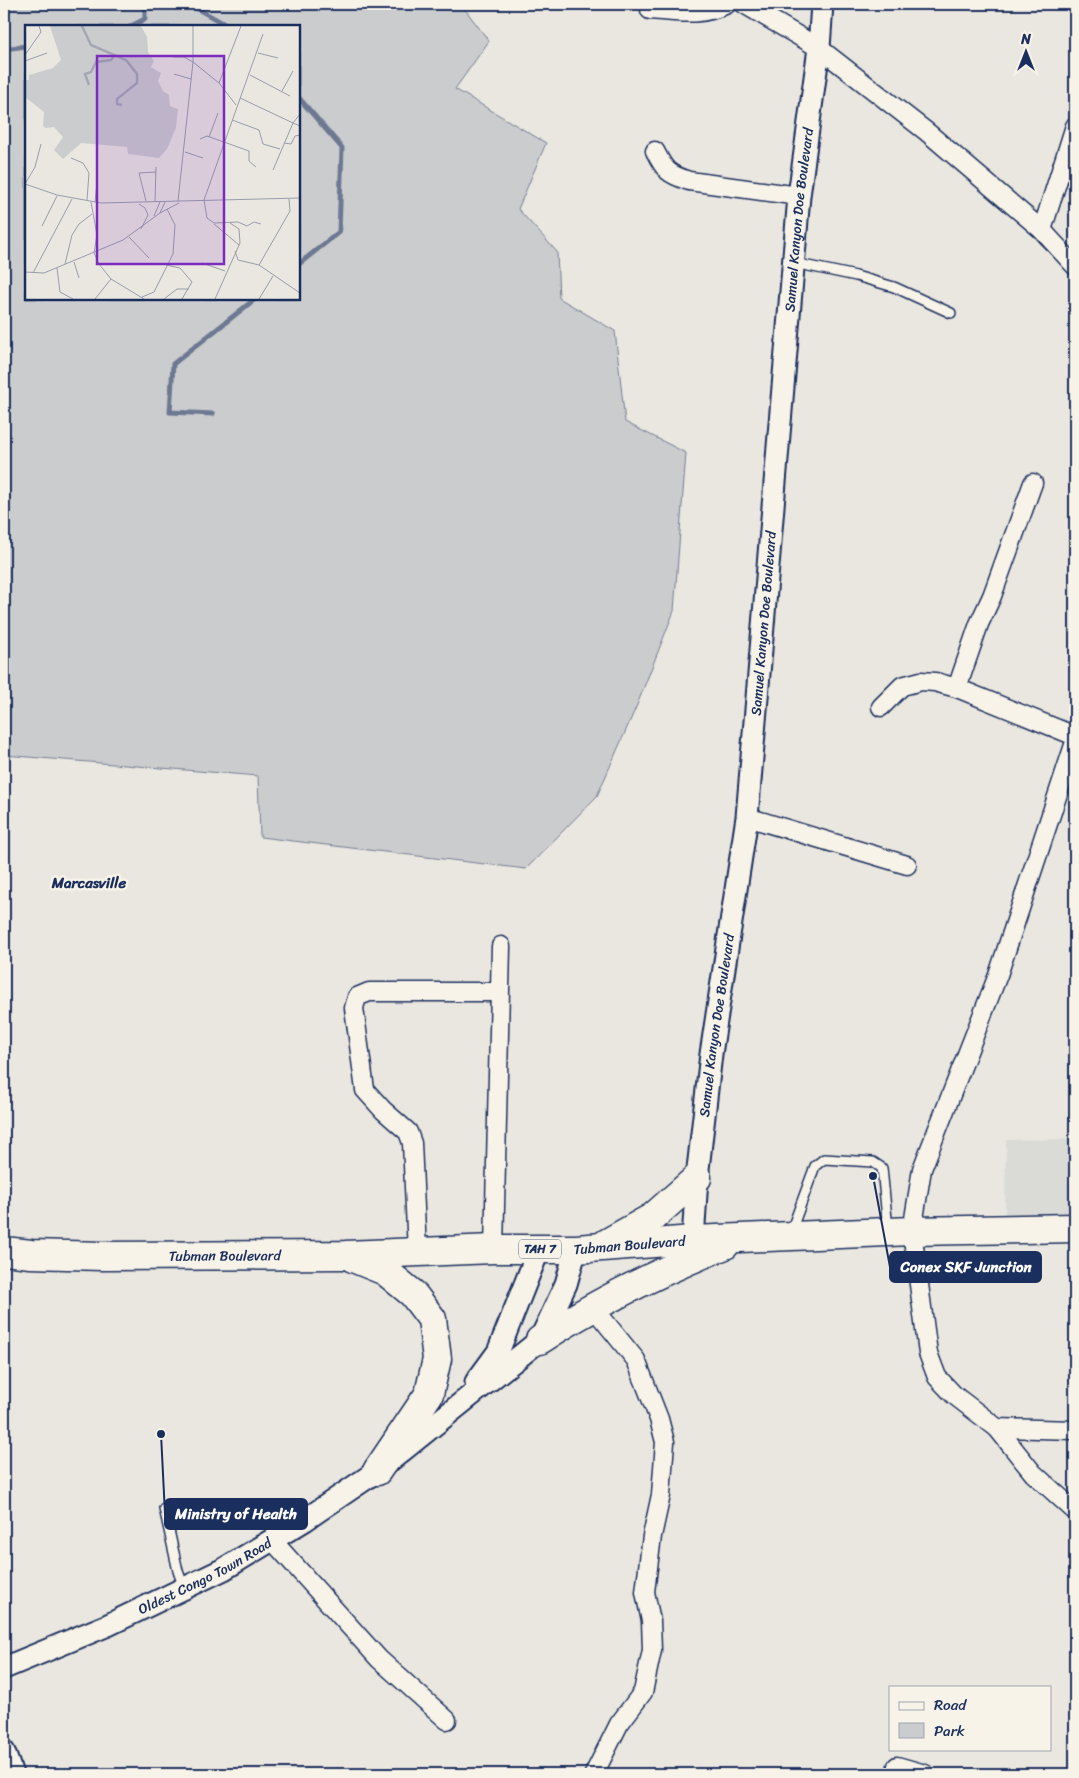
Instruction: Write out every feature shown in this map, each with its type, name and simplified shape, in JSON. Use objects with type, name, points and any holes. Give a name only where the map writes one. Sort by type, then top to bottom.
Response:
[{"type":"highway","points":[[588,1248],[652,1217],[697,1178]]},
{"type":"highway","name":"Tubman Boulevard","points":[[4,1252],[102,1256],[345,1255],[494,1249],[588,1248],[693,1240],[900,1231],[1075,1228]]},
{"type":"highway","points":[[540,1340],[576,1316],[654,1275],[742,1238]]},
{"type":"highway","points":[[345,1255],[386,1272],[412,1294],[432,1319],[437,1359],[429,1394],[377,1471]]},
{"type":"street","points":[[650,10],[701,13],[727,4]]},
{"type":"street","points":[[744,4],[819,48],[927,132],[1042,230],[1075,266]]},
{"type":"street","name":"Samuel Kanyon Doe Boulevard","points":[[693,1240],[697,1178],[711,1054],[747,817],[799,196],[819,48],[822,4]]},
{"type":"street","points":[[1042,230],[1075,126]]},
{"type":"street","points":[[655,151],[662,165],[672,175],[689,181],[799,196]]},
{"type":"street","points":[[958,688],[978,624],[992,596],[1033,483]]},
{"type":"street","points":[[881,707],[902,686],[921,681],[935,682],[958,688],[1075,736]]},
{"type":"street","points":[[1075,742],[998,975],[900,1231],[928,1353],[937,1377],[954,1395],[997,1428],[1033,1473],[1075,1511]]},
{"type":"street","points":[[747,817],[907,865]]},
{"type":"street","points":[[494,1249],[501,946]]},
{"type":"street","points":[[418,1252],[412,1143],[408,1132],[383,1110],[366,1090],[354,1008],[357,997],[369,992],[499,992]]},
{"type":"street","points":[[540,1340],[566,1284],[588,1248]]},
{"type":"street","points":[[462,1403],[498,1352],[539,1249]]},
{"type":"street","points":[[593,1307],[636,1360],[659,1419],[665,1442],[661,1495],[652,1536],[645,1592],[652,1621],[652,1650],[644,1692],[618,1724],[594,1774]]},
{"type":"street","name":"Oldest Congo Town Road","points":[[4,1668],[108,1624],[224,1569],[306,1520],[377,1471],[540,1340]]},
{"type":"street","points":[[997,1428],[1075,1430]]},
{"type":"street","points":[[272,1540],[379,1659],[447,1720]]},
{"type":"street","points":[[4,1752],[12,1774]]},
{"type":"street","points":[[897,1766],[925,1774]]},
{"type":"lane","points":[[794,263],[856,276],[894,287],[951,313]]},
{"type":"lane","points":[[790,1236],[815,1166],[824,1159],[872,1162],[882,1168],[900,1231]]},
{"type":"lane","points":[[164,1508],[184,1588]]},
{"type":"shaded area","points":[[1075,1139],[1075,1215],[1005,1218],[1006,1140]]},
{"type":"green space","points":[[4,4],[461,4],[489,41],[455,89],[546,143],[518,209],[557,252],[559,298],[615,331],[625,422],[686,453],[674,611],[637,705],[597,796],[526,869],[260,837],[258,776],[4,755]]},
{"type":"waterway","points":[[133,25],[145,19],[145,4]]},
{"type":"waterway","points":[[189,4],[226,25]]},
{"type":"waterway","points":[[4,49],[25,46]]},
{"type":"waterway","points":[[300,99],[342,148],[339,232],[300,263]]},
{"type":"waterway","points":[[213,414],[170,412],[173,364],[254,300]]},
{"type":"place","name":"Conex SKF Junction","points":[[873,1176]]},
{"type":"place","name":"Ministry of Health","points":[[161,1434]]},
{"type":"district","name":"Marcasville","points":[[89,883]]}]
